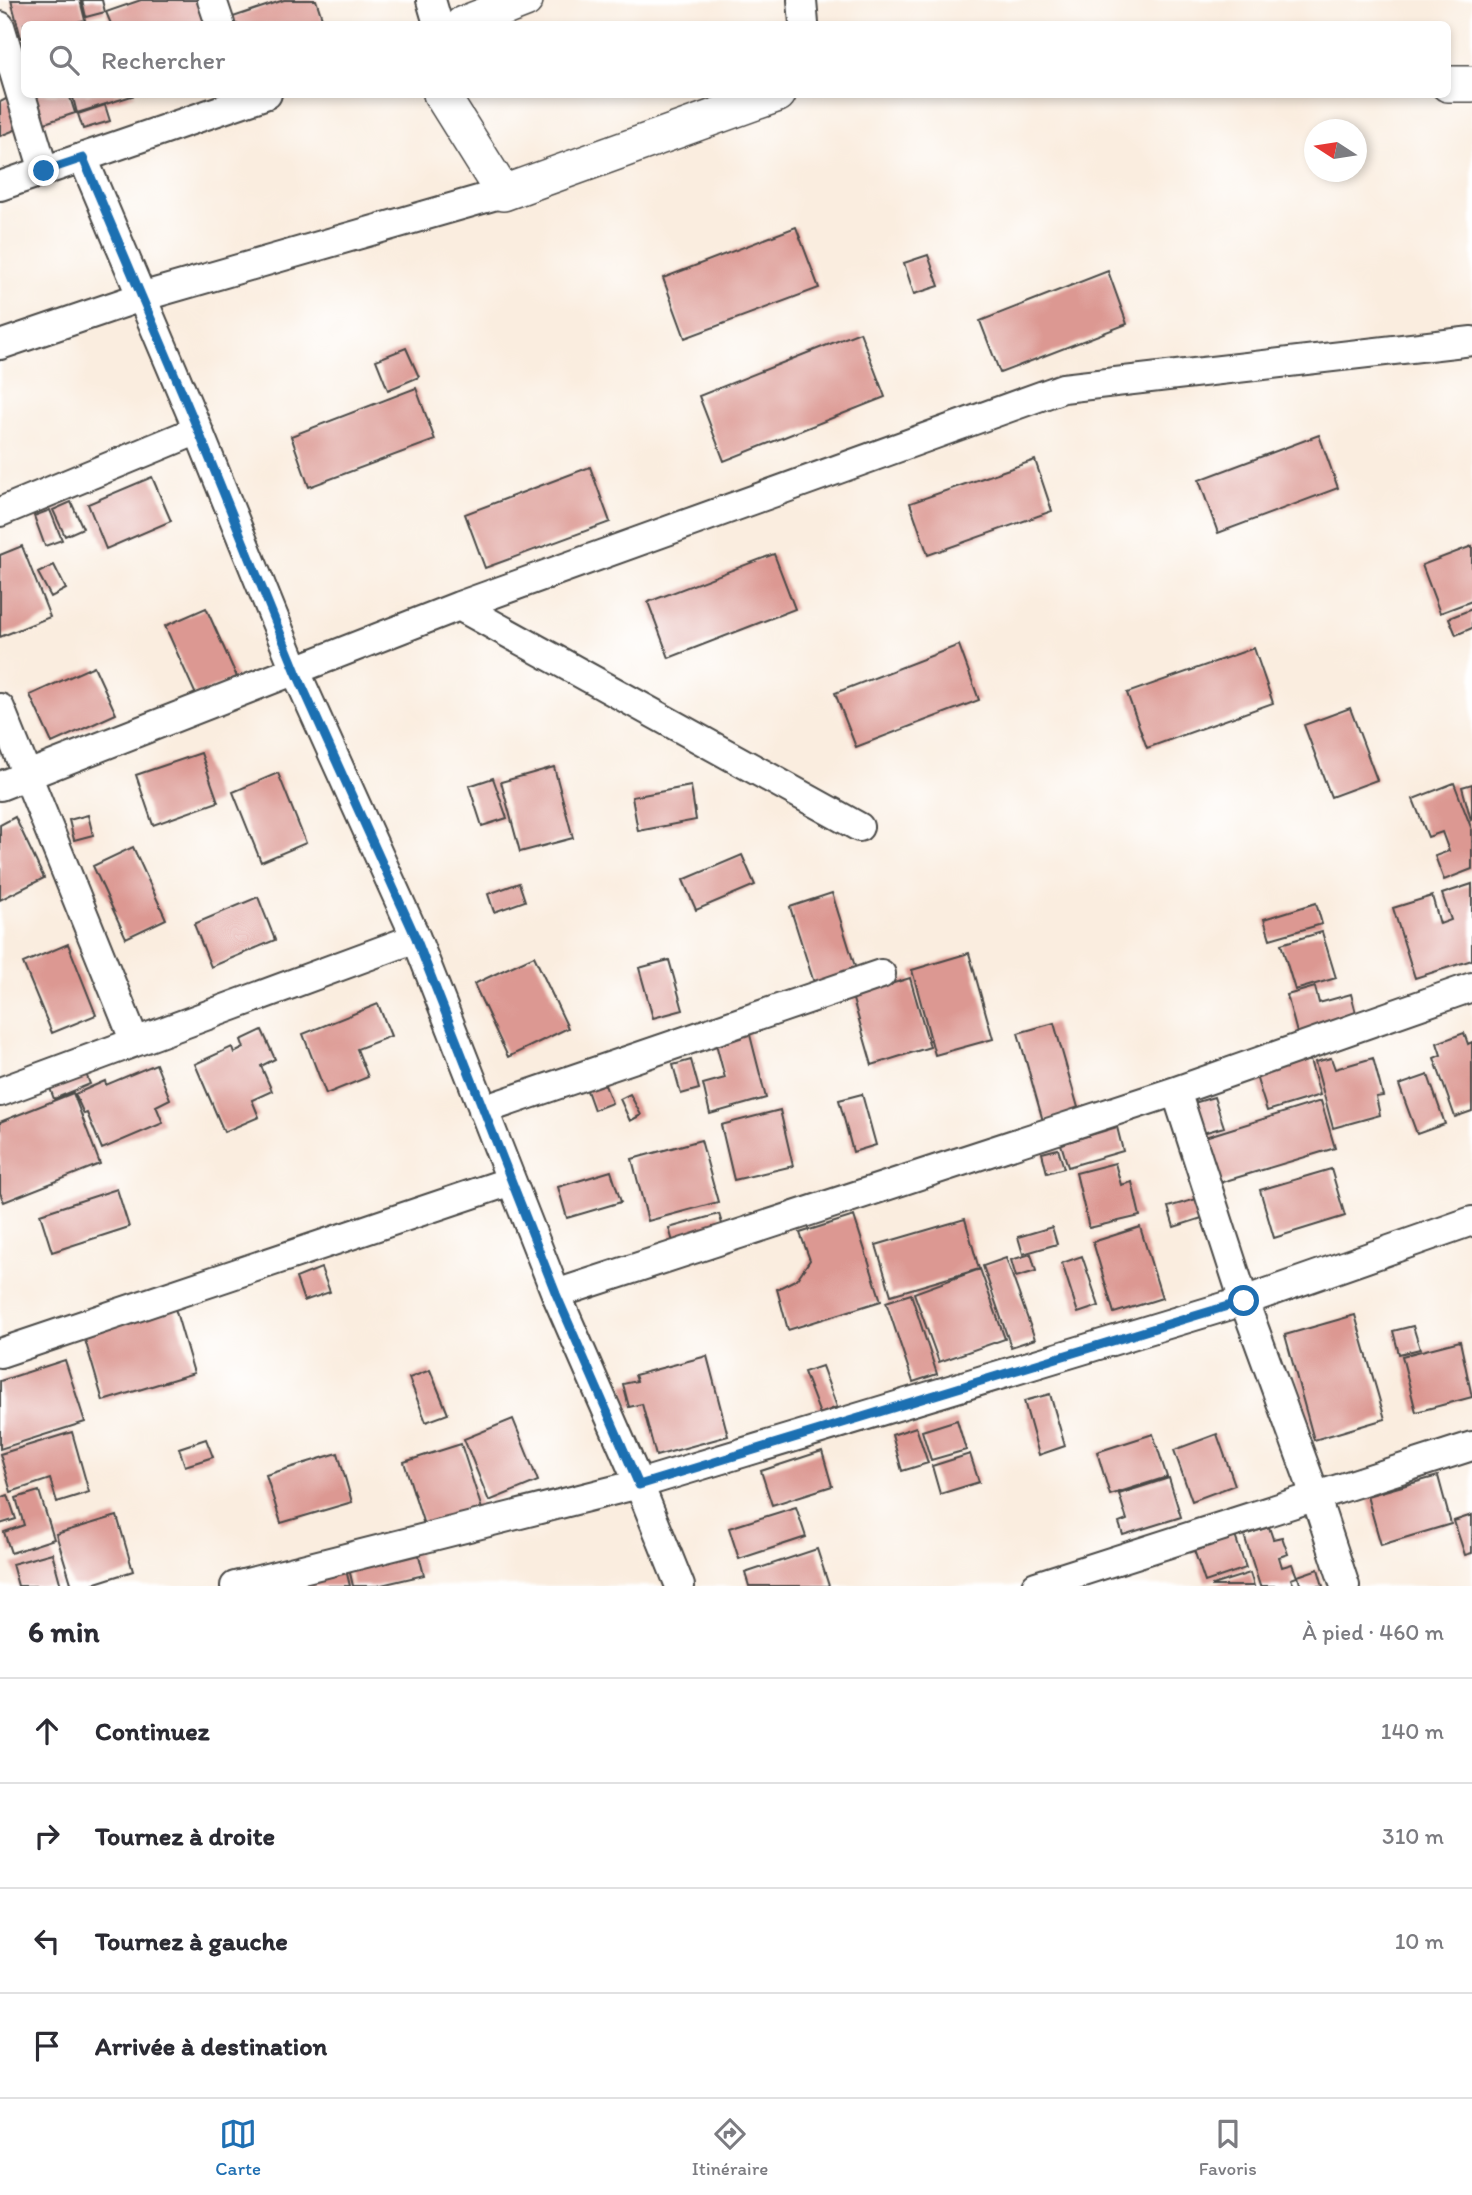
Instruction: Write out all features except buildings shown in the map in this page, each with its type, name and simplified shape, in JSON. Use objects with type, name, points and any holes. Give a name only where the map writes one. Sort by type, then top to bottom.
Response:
[{"type":"street","points":[[212,0],[219,21]]},
{"type":"street","points":[[431,0],[437,21]]},
{"type":"street","points":[[471,21],[525,0]]},
{"type":"street","points":[[802,0],[804,21]]},
{"type":"street","points":[[0,26],[21,95]]},
{"type":"street","points":[[1451,84],[1472,84]]},
{"type":"street","points":[[22,98],[44,171]]},
{"type":"street","points":[[0,186],[248,98]]},
{"type":"street","points":[[444,98],[503,193]]},
{"type":"street","points":[[0,345],[141,297],[503,193],[767,98]]},
{"type":"street","points":[[83,158],[198,430],[296,672],[416,938],[556,1294],[680,1586]]},
{"type":"street","points":[[0,786],[459,606],[1063,388],[1472,341]]},
{"type":"street","points":[[0,512],[198,430]]},
{"type":"street","points":[[459,606],[859,827]]},
{"type":"street","points":[[0,708],[135,1042]]},
{"type":"street","points":[[0,1092],[416,938]]},
{"type":"street","points":[[483,1110],[881,974]]},
{"type":"street","points":[[556,1294],[1176,1091],[1472,987]]},
{"type":"street","points":[[1176,1091],[1244,1301],[1315,1495],[1345,1586]]},
{"type":"street","points":[[0,1353],[512,1181]]},
{"type":"street","points":[[235,1586],[639,1485],[1244,1301],[1472,1221]]},
{"type":"street","points":[[1036,1586],[1472,1447]]},
{"type":"route","points":[[44,171],[83,158],[198,430],[296,672],[416,938],[556,1294],[639,1485],[1244,1301]]}]
